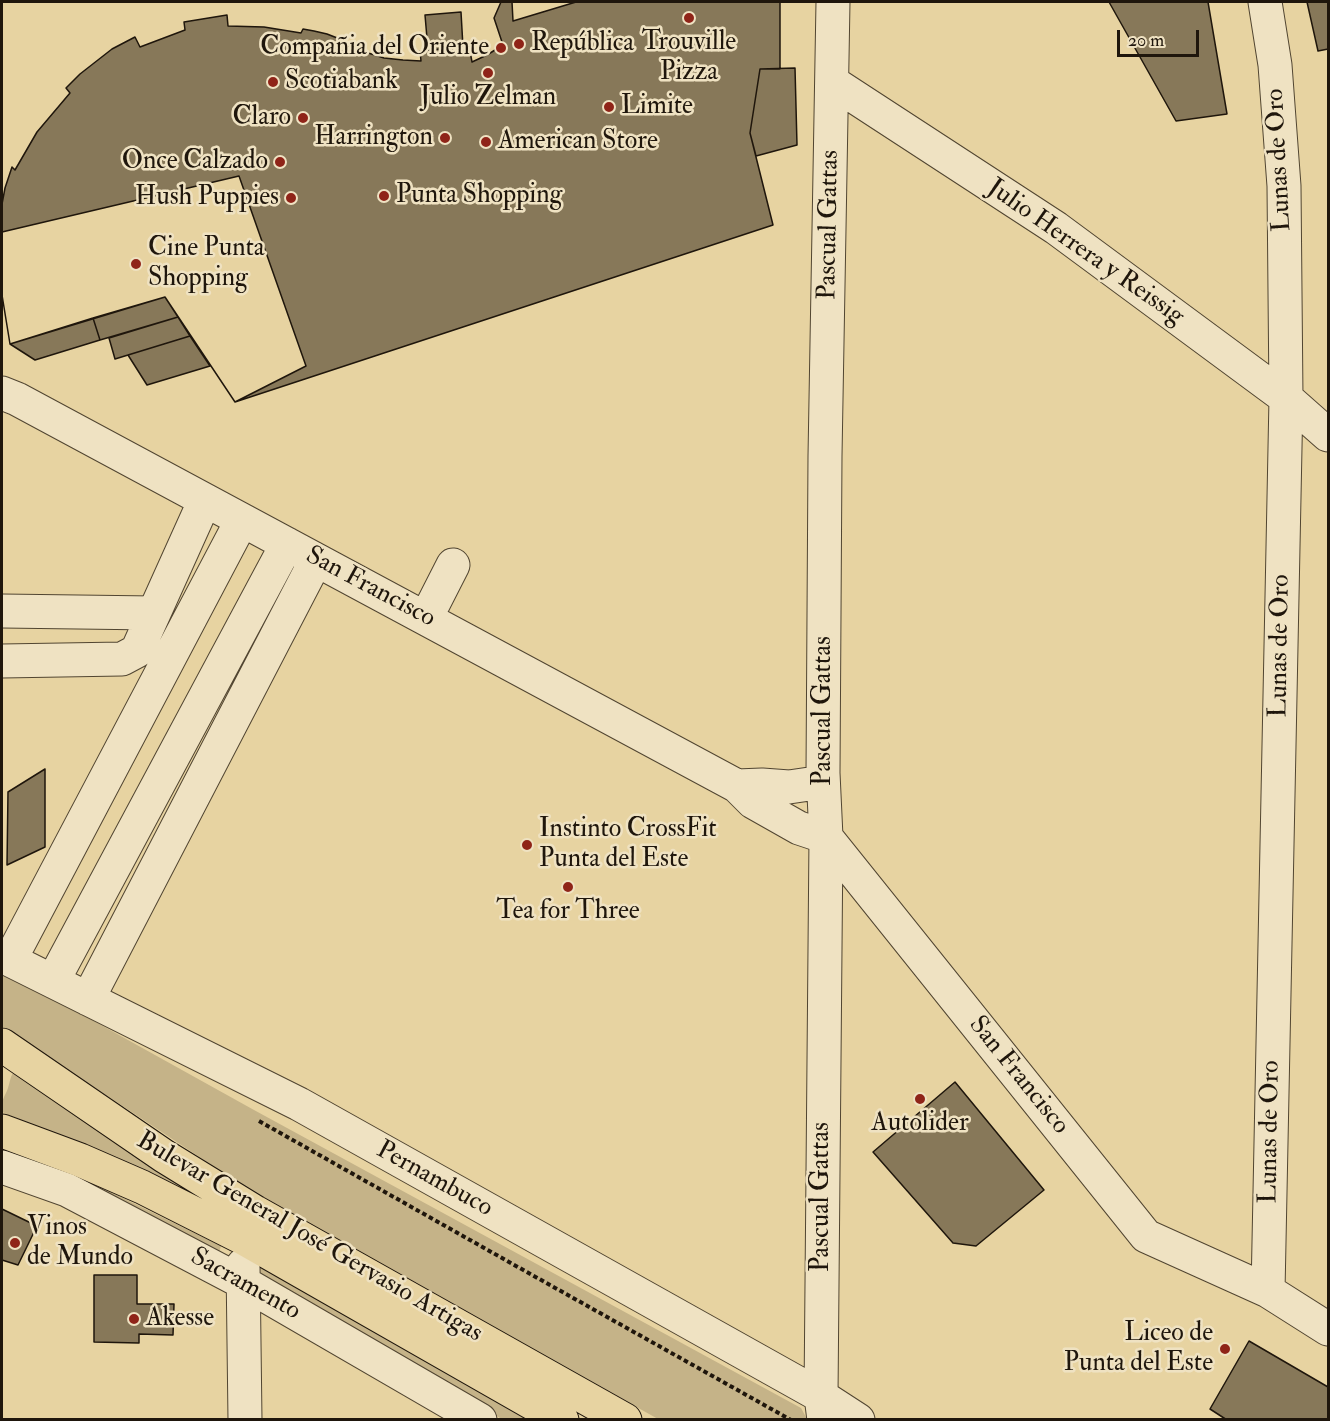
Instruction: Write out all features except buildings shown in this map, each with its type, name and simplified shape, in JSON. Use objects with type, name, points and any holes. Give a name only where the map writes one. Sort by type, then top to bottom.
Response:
[{"type":"main road","name":"Bulevar General José Gervasio Artigas","points":[[2,1045],[164,1156],[255,1212],[625,1419]]},
{"type":"main road","name":"Bulevar General José Gervasio Artigas","points":[[2,1131],[80,1160],[142,1187],[243,1238],[562,1419]]},
{"type":"street","name":"Pascual Gattas","points":[[822,1408],[825,456],[833,2]]},
{"type":"street","name":"Lunas de Oro","points":[[1265,2],[1275,65],[1284,186],[1286,398],[1268,1291]]},
{"type":"street","name":"Julio Herrera y Reissig","points":[[832,82],[1056,228],[1286,398],[1329,435]]},
{"type":"street","name":"San Francisco","points":[[2,393],[206,500],[737,786],[753,802],[799,828],[825,837],[1146,1236],[1268,1291],[1329,1329]]},
{"type":"street","points":[[2,661],[122,659],[137,651],[206,500]]},
{"type":"street","points":[[6,958],[242,520]]},
{"type":"street","points":[[53,981],[287,544]]},
{"type":"street","points":[[88,999],[316,560]]},
{"type":"street","points":[[426,618],[453,565]]},
{"type":"street","points":[[2,611],[154,614]]},
{"type":"street","name":"San Francisco","points":[[737,786],[789,787],[824,782]]},
{"type":"street","name":"Pernambuco","points":[[6,958],[299,1104],[822,1408],[858,1419]]},
{"type":"street","name":"Sacramento","points":[[2,1167],[67,1190],[243,1282],[480,1419]]},
{"type":"street","points":[[243,1238],[245,1419]]},
{"type":"path","points":[[259,1120],[791,1419]]},
{"type":"shaded area","points":[[2,970],[801,1408],[807,1419],[658,1419],[249,1190],[2,1026]]},
{"type":"shaded area","points":[[13,1073],[210,1203],[98,1151],[2,1112],[2,1102]]},
{"type":"shaded area","points":[[2,1150],[74,1174],[221,1246],[218,1256],[2,1157]]},
{"type":"shaded area","points":[[259,1267],[529,1419],[502,1419],[260,1283]]},
{"type":"place","name":"Trouville Pizza","points":[[689,18]]},
{"type":"place","name":"República","points":[[519,44]]},
{"type":"place","name":"Compañia del Oriente","points":[[501,48]]},
{"type":"place","name":"Julio Zelman","points":[[488,73]]},
{"type":"place","name":"Scotiabank","points":[[273,82]]},
{"type":"place","name":"Limite","points":[[609,107]]},
{"type":"place","name":"Claro","points":[[303,118]]},
{"type":"place","name":"Harrington","points":[[445,138]]},
{"type":"place","name":"American Store","points":[[486,142]]},
{"type":"place","name":"Once Calzado","points":[[280,162]]},
{"type":"place","name":"Punta Shopping","points":[[384,196]]},
{"type":"place","name":"Hush Puppies","points":[[291,198]]},
{"type":"place","name":"Cine Punta Shopping","points":[[136,264]]},
{"type":"place","name":"Instinto CrossFit Punta del Este","points":[[527,845]]},
{"type":"place","name":"Tea for Three","points":[[568,887]]},
{"type":"place","name":"Autolider","points":[[920,1099]]},
{"type":"place","name":"Vinos de Mundo","points":[[15,1243]]},
{"type":"place","name":"Akesse","points":[[134,1319]]},
{"type":"place","name":"Liceo de Punta del Este","points":[[1225,1349]]}]
